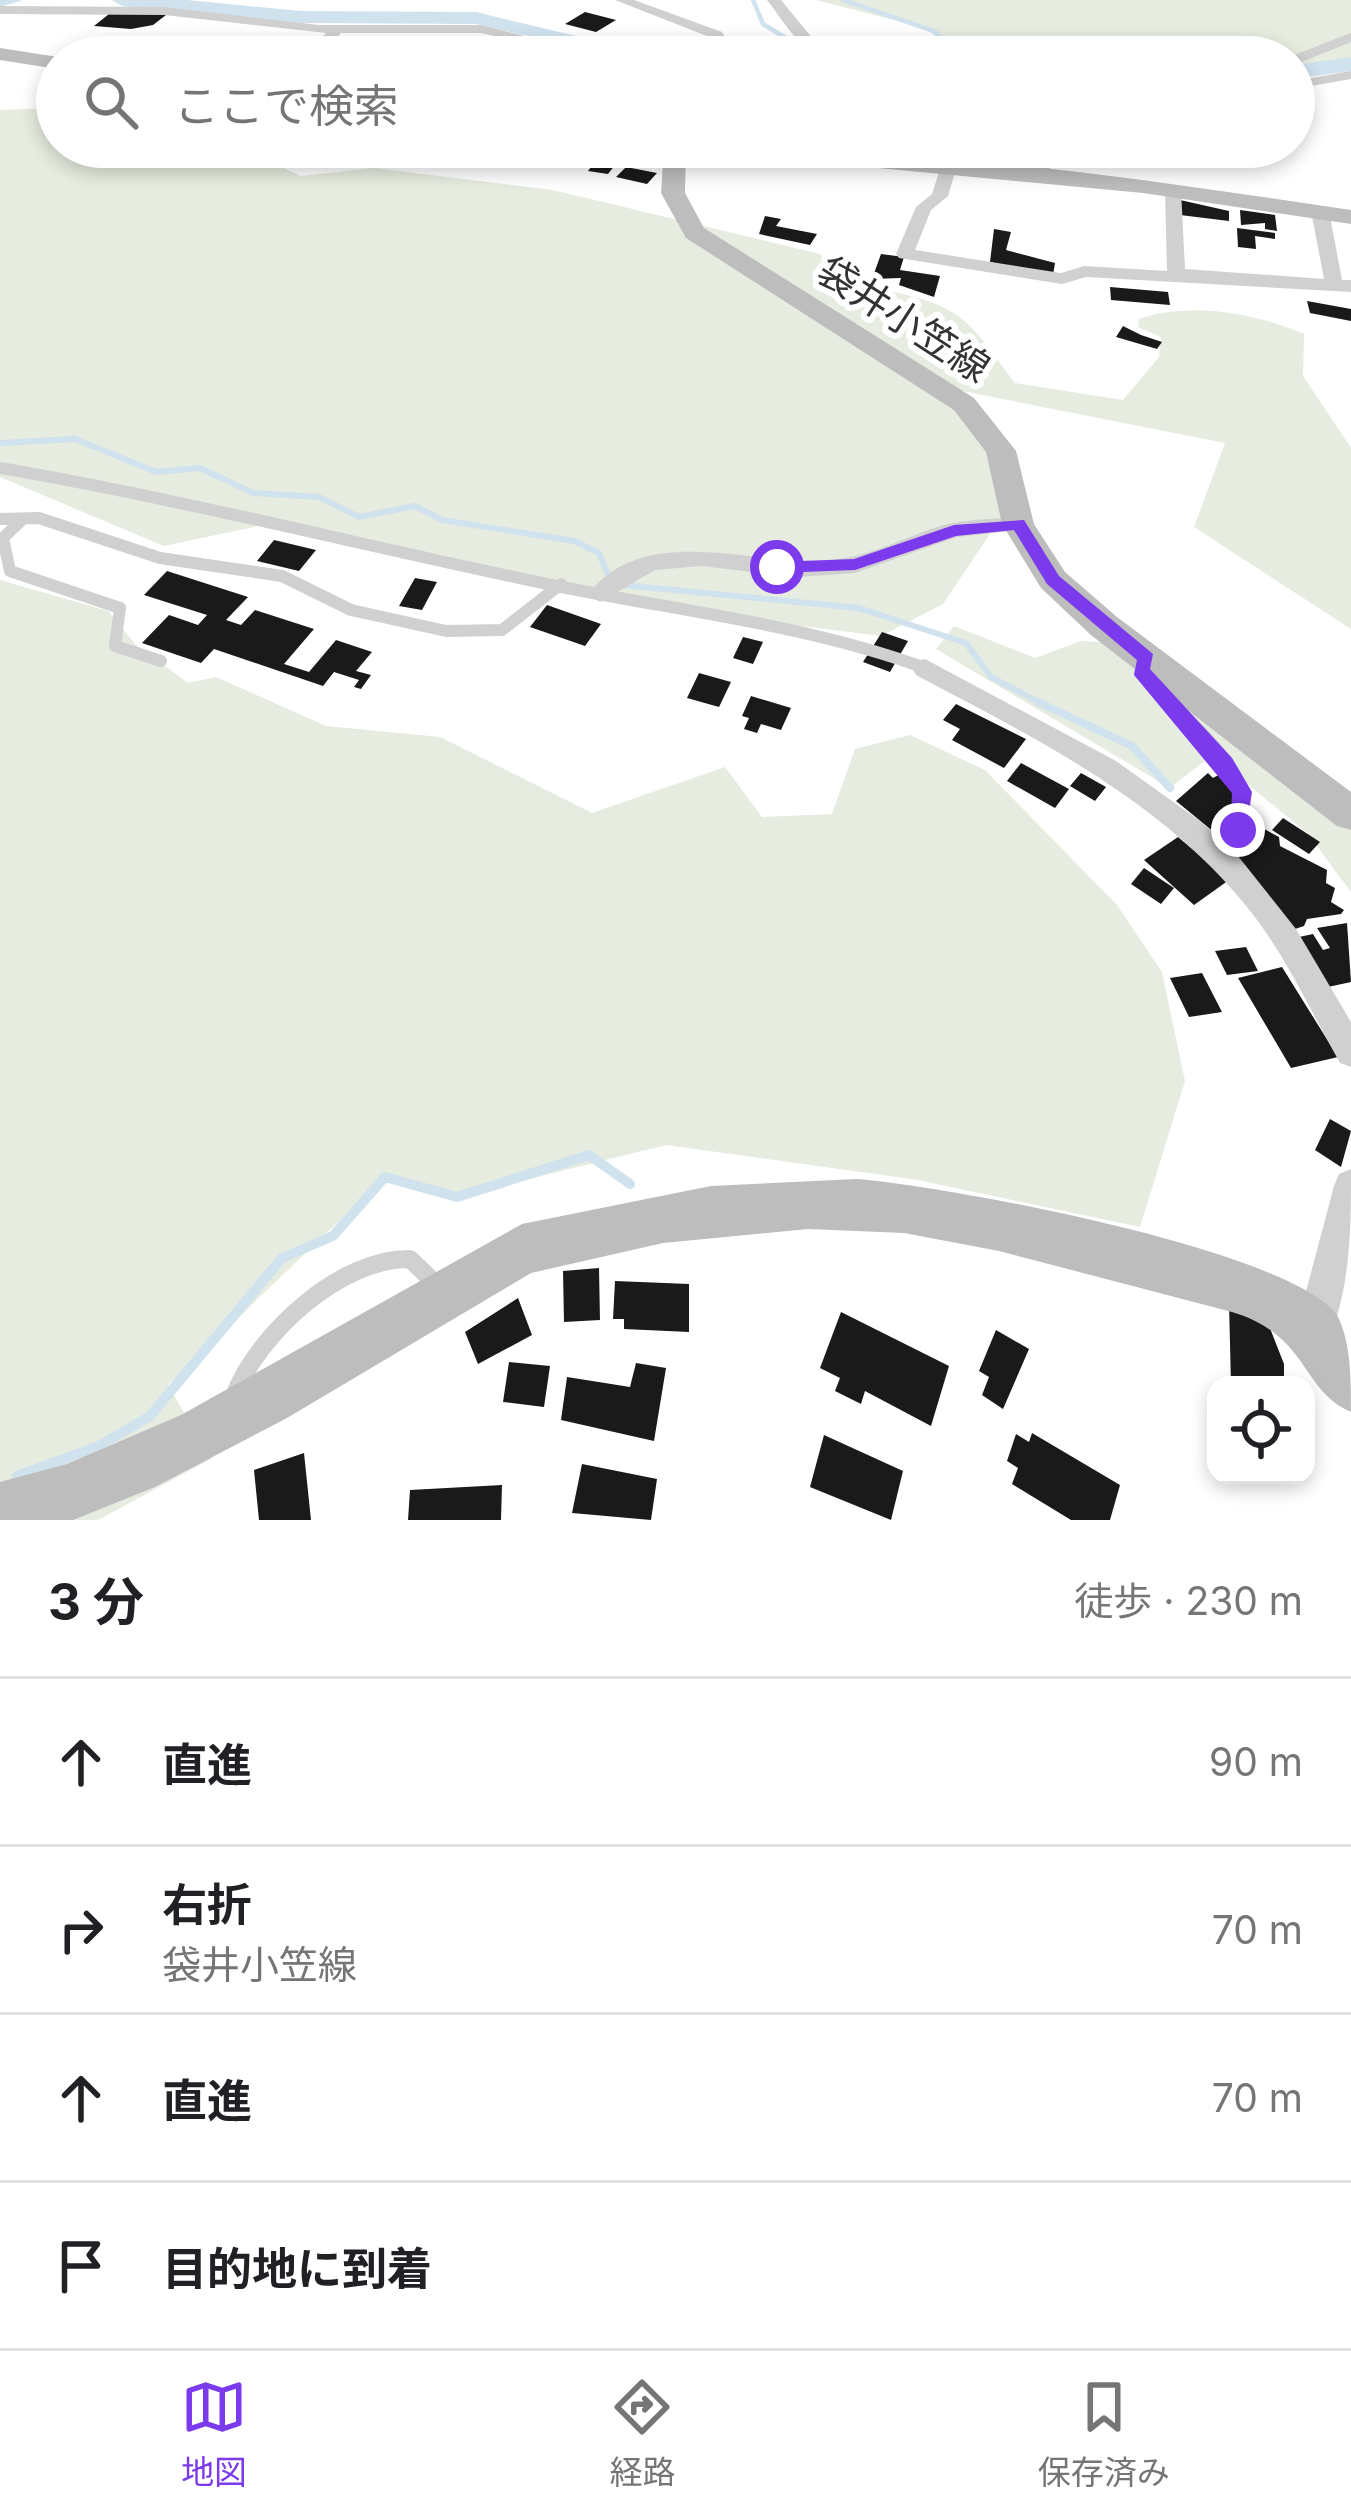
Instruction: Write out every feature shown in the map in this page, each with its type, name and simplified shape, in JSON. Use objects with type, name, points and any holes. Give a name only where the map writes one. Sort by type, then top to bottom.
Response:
[{"type":"street","points":[[622,0],[719,36]]},
{"type":"street","points":[[774,0],[803,36]]},
{"type":"street","points":[[0,10],[164,10],[336,30],[497,30],[520,36]]},
{"type":"street","points":[[330,36],[336,30]]},
{"type":"street","points":[[1315,52],[1351,38]]},
{"type":"street","points":[[0,54],[36,60]]},
{"type":"street","points":[[1315,82],[1351,75]]},
{"type":"street","name":"袋井小笠線","points":[[673,168],[671,194],[683,221],[721,252],[964,404],[1001,452],[1018,524],[1053,580],[1351,814]]},
{"type":"street","points":[[938,168],[1174,190],[1351,217]]},
{"type":"street","points":[[1038,168],[1046,177]]},
{"type":"street","points":[[948,169],[940,196],[924,207],[905,254],[1062,279],[1084,271],[1343,285],[1320,212]]},
{"type":"street","points":[[1174,190],[1175,274]]},
{"type":"street","points":[[601,594],[649,563],[701,559],[797,568],[855,565],[954,530],[1018,524]]},
{"type":"street","points":[[926,668],[1142,791],[1216,852],[1262,903],[1351,1052]]},
{"type":"street","points":[[1315,1329],[1347,1230],[1351,1186]]},
{"type":"street","points":[[0,1511],[58,1500],[233,1414],[442,1291],[522,1250],[590,1230],[761,1210],[902,1208],[981,1221],[1235,1285],[1278,1300],[1315,1329],[1351,1384]]},
{"type":"lane","points":[[0,468],[601,594],[822,634],[926,668]]},
{"type":"lane","points":[[0,519],[39,518],[160,558],[282,576],[351,610],[446,631],[502,630],[561,584]]},
{"type":"lane","points":[[22,520],[3,538],[10,571],[119,608],[115,646],[160,661]]},
{"type":"lane","points":[[1147,658],[1140,670],[1225,764],[1242,792],[1243,819],[1216,852]]},
{"type":"shaded area","points":[[816,0],[1351,0],[1351,65],[1315,73],[1315,36],[935,36],[925,28]]},
{"type":"shaded area","points":[[36,109],[36,168],[284,168],[301,176],[374,168],[553,190],[820,254],[855,279],[927,301],[962,319],[1015,383],[1123,400],[1159,357],[1161,337],[1138,327],[1139,319],[1159,314],[1223,312],[1304,334],[1303,376],[1351,448],[1351,629],[1194,527],[1225,443],[957,390],[1002,475],[1002,516],[943,604],[881,636],[643,606],[442,555],[258,526],[164,546],[0,477],[0,110]]},
{"type":"shaded area","points":[[0,580],[108,611],[135,644],[188,683],[216,677],[326,726],[440,737],[592,813],[725,767],[762,817],[832,814],[855,749],[910,735],[985,770],[1117,905],[1162,972],[1185,1081],[1140,1227],[918,1180],[666,1145],[457,1197],[385,1177],[168,1385],[211,1459],[98,1520],[0,1520]]},
{"type":"shaded area","points":[[954,626],[1035,658],[1081,641],[1113,643],[1351,808],[1351,892],[1307,833],[1212,755],[1170,788],[936,649]]},
{"type":"building","points":[[114,10],[166,15],[153,25],[131,29],[94,26]]},
{"type":"building","points":[[585,12],[616,20],[596,32],[565,24]]},
{"type":"building","points":[[590,168],[613,168],[608,174],[588,171]]},
{"type":"building","points":[[625,168],[657,173],[647,184],[616,177]]},
{"type":"building","points":[[1180,200],[1229,211],[1229,221],[1180,215]]},
{"type":"building","points":[[1240,210],[1275,215],[1277,231],[1265,229],[1265,223],[1241,225]]},
{"type":"building","points":[[765,216],[781,219],[776,226],[817,234],[810,245],[759,234]]},
{"type":"building","points":[[1237,228],[1275,233],[1275,239],[1255,236],[1256,249],[1238,247]]},
{"type":"building","points":[[994,229],[1011,232],[1006,250],[1055,263],[1053,275],[990,262]]},
{"type":"building","points":[[881,254],[904,257],[900,270],[940,276],[934,297],[899,285],[901,278],[872,279]]},
{"type":"building","points":[[1110,287],[1168,292],[1170,305],[1111,300]]},
{"type":"building","points":[[1307,301],[1351,309],[1351,321],[1310,313]]},
{"type":"building","points":[[1123,326],[1162,342],[1157,349],[1116,337]]},
{"type":"building","points":[[274,540],[316,550],[299,571],[257,561]]},
{"type":"building","points":[[167,571],[248,597],[226,620],[241,625],[255,610],[314,629],[284,664],[309,672],[336,640],[372,652],[356,671],[371,675],[361,689],[354,687],[359,680],[334,672],[323,686],[214,649],[201,663],[142,643],[169,615],[198,625],[207,615],[144,595]]},
{"type":"building","points":[[415,578],[437,582],[422,610],[399,606]]},
{"type":"building","points":[[547,605],[601,624],[585,646],[530,627]]},
{"type":"building","points":[[882,632],[908,641],[890,672],[863,662]]},
{"type":"building","points":[[743,637],[763,642],[753,664],[733,658]]},
{"type":"building","points":[[699,673],[731,682],[719,707],[687,698]]},
{"type":"building","points":[[751,696],[791,708],[781,730],[761,724],[757,733],[744,729],[749,718],[742,716]]},
{"type":"building","points":[[956,704],[1026,739],[1004,768],[952,740],[960,729],[943,720]]},
{"type":"building","points":[[1021,763],[1069,789],[1055,808],[1007,781]]},
{"type":"building","points":[[1081,773],[1106,787],[1095,801],[1070,786]]},
{"type":"building","points":[[1208,773],[1213,778],[1222,773],[1237,802],[1236,814],[1220,837],[1176,801]]},
{"type":"building","points":[[1283,818],[1320,842],[1309,854],[1272,830]]},
{"type":"building","points":[[1255,824],[1279,837],[1280,846],[1327,870],[1326,883],[1335,888],[1331,902],[1344,910],[1341,914],[1307,919],[1304,926],[1283,933],[1228,858],[1235,849],[1230,845]]},
{"type":"building","points":[[1178,837],[1229,880],[1194,905],[1144,860]]},
{"type":"building","points":[[1144,868],[1174,888],[1161,904],[1131,884]]},
{"type":"building","points":[[1347,923],[1351,982],[1328,987],[1299,937],[1313,934],[1323,950],[1330,948],[1317,928]]},
{"type":"building","points":[[1246,947],[1258,971],[1227,975],[1215,951]]},
{"type":"building","points":[[1282,967],[1338,1057],[1291,1068],[1238,978]]},
{"type":"building","points":[[1202,973],[1222,1012],[1189,1017],[1170,978]]},
{"type":"building","points":[[1330,1119],[1351,1131],[1341,1167],[1315,1150]]},
{"type":"building","points":[[599,1268],[600,1320],[564,1322],[563,1271]]},
{"type":"building","points":[[615,1281],[689,1284],[689,1332],[624,1329],[624,1319],[613,1319]]},
{"type":"building","points":[[518,1298],[532,1335],[478,1364],[465,1332]]},
{"type":"building","points":[[1229,1303],[1266,1318],[1284,1364],[1284,1376],[1231,1376]]},
{"type":"building","points":[[841,1312],[949,1366],[931,1426],[865,1391],[861,1404],[835,1391],[840,1378],[820,1368]]},
{"type":"building","points":[[996,1330],[1029,1349],[1003,1409],[982,1395],[989,1377],[979,1371]]},
{"type":"building","points":[[509,1362],[550,1366],[544,1407],[503,1402]]},
{"type":"building","points":[[636,1363],[666,1368],[654,1441],[561,1420],[567,1377],[630,1387]]},
{"type":"building","points":[[1032,1433],[1120,1485],[1110,1520],[1071,1520],[1012,1484],[1018,1468],[1007,1461],[1016,1434],[1029,1442]]},
{"type":"building","points":[[824,1435],[903,1471],[891,1520],[810,1487]]},
{"type":"building","points":[[304,1453],[311,1520],[259,1520],[254,1470]]},
{"type":"building","points":[[582,1464],[657,1479],[651,1520],[572,1513]]},
{"type":"building","points":[[502,1485],[501,1520],[408,1520],[410,1490]]},
{"type":"waterway","points":[[0,1],[13,0]]},
{"type":"waterway","points":[[122,0],[301,17],[476,18],[558,36]]},
{"type":"waterway","points":[[753,0],[763,24],[782,36]]},
{"type":"waterway","points":[[843,0],[940,36]]},
{"type":"waterway","points":[[1315,69],[1351,64]]},
{"type":"waterway","points":[[0,443],[75,439],[156,472],[200,468],[253,493],[319,497],[359,517],[415,506],[442,520],[574,541],[599,553],[609,578],[623,585],[859,608],[966,643],[991,677],[1041,703]]},
{"type":"waterway","points":[[1041,703],[1132,746],[1170,788]]},
{"type":"waterway","points":[[17,1476],[99,1446],[150,1416],[282,1258],[333,1236],[385,1177],[457,1197],[589,1155],[630,1184]]},
{"type":"route","points":[[777,567],[855,565],[954,530],[1018,524],[1053,580],[1147,658],[1140,670],[1225,764],[1245,805],[1238,830]]}]
